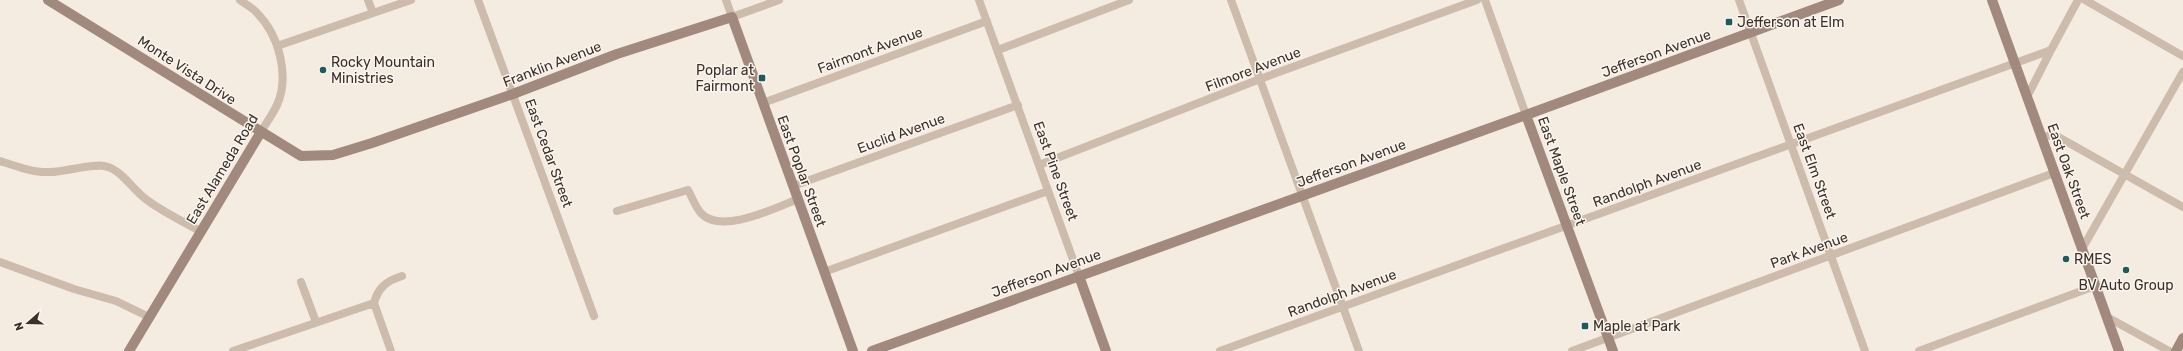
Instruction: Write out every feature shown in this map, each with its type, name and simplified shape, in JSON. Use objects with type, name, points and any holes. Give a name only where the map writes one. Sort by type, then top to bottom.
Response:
[{"type":"street","name":"Monte Vista Drive","points":[[48,0],[301,156],[316,157],[336,154]]},
{"type":"street","name":"East Alameda Road","points":[[129,351],[148,317],[277,105],[283,76],[277,46],[270,28],[257,12],[240,0]]},
{"type":"street","points":[[368,0],[373,13]]},
{"type":"street","points":[[277,46],[411,0]]},
{"type":"street","name":"East Cedar Street","points":[[478,0],[594,316]]},
{"type":"street","name":"East Poplar Street","points":[[726,0],[853,351]]},
{"type":"street","name":"Franklin Avenue","points":[[336,154],[513,94],[617,54],[732,17],[779,0]]},
{"type":"street","name":"East Pine Street","points":[[980,0],[1106,351]]},
{"type":"street","points":[[998,50],[1129,0]]},
{"type":"street","points":[[1231,0],[1304,196],[1359,351]]},
{"type":"street","name":"Filmore Avenue","points":[[1039,165],[1260,79],[1476,0]]},
{"type":"street","name":"East Maple Street","points":[[1485,0],[1526,116],[1613,351]]},
{"type":"street","name":"East Elm Street","points":[[1739,0],[1865,351]]},
{"type":"street","name":"Jefferson Avenue","points":[[872,351],[1526,116],[1839,0]]},
{"type":"street","name":"East Oak Street","points":[[1992,0],[2119,351]]},
{"type":"street","points":[[2027,97],[2078,0]]},
{"type":"street","points":[[2085,0],[2183,56]]},
{"type":"street","name":"Fairmont Avenue","points":[[763,103],[987,21]]},
{"type":"street","name":"Randolph Avenue","points":[[1220,351],[1567,226],[2014,62],[2051,50]]},
{"type":"street","points":[[2082,249],[2183,72]]},
{"type":"street","name":"Euclid Avenue","points":[[793,186],[1018,105]]},
{"type":"street","points":[[2042,138],[2053,134],[2183,207]]},
{"type":"street","points":[[0,161],[49,173],[77,170],[96,165],[108,166],[118,173],[147,200],[200,231]]},
{"type":"street","name":"Park Avenue","points":[[1572,351],[2054,173]]},
{"type":"street","points":[[617,211],[688,190],[700,213],[714,221],[736,221],[798,199]]},
{"type":"street","points":[[824,272],[1048,191]]},
{"type":"street","points":[[0,262],[74,289],[116,301],[148,317]]},
{"type":"street","points":[[391,351],[374,303],[377,291],[391,279],[402,276]]},
{"type":"street","points":[[301,282],[316,322]]},
{"type":"street","points":[[1919,351],[2095,286]]},
{"type":"street","points":[[234,351],[374,303]]},
{"type":"street","points":[[2107,317],[2169,351]]},
{"type":"street","points":[[2176,351],[2183,338]]},
{"type":"place","name":"Jefferson at Elm","points":[[1729,22]]},
{"type":"place","name":"Rocky Mountain Ministries","points":[[323,70]]},
{"type":"place","name":"Poplar at Fairmont","points":[[762,78]]},
{"type":"place","name":"RMES","points":[[2066,259]]},
{"type":"place","name":"BV Auto Group","points":[[2126,270]]},
{"type":"place","name":"Maple at Park","points":[[1585,326]]}]
